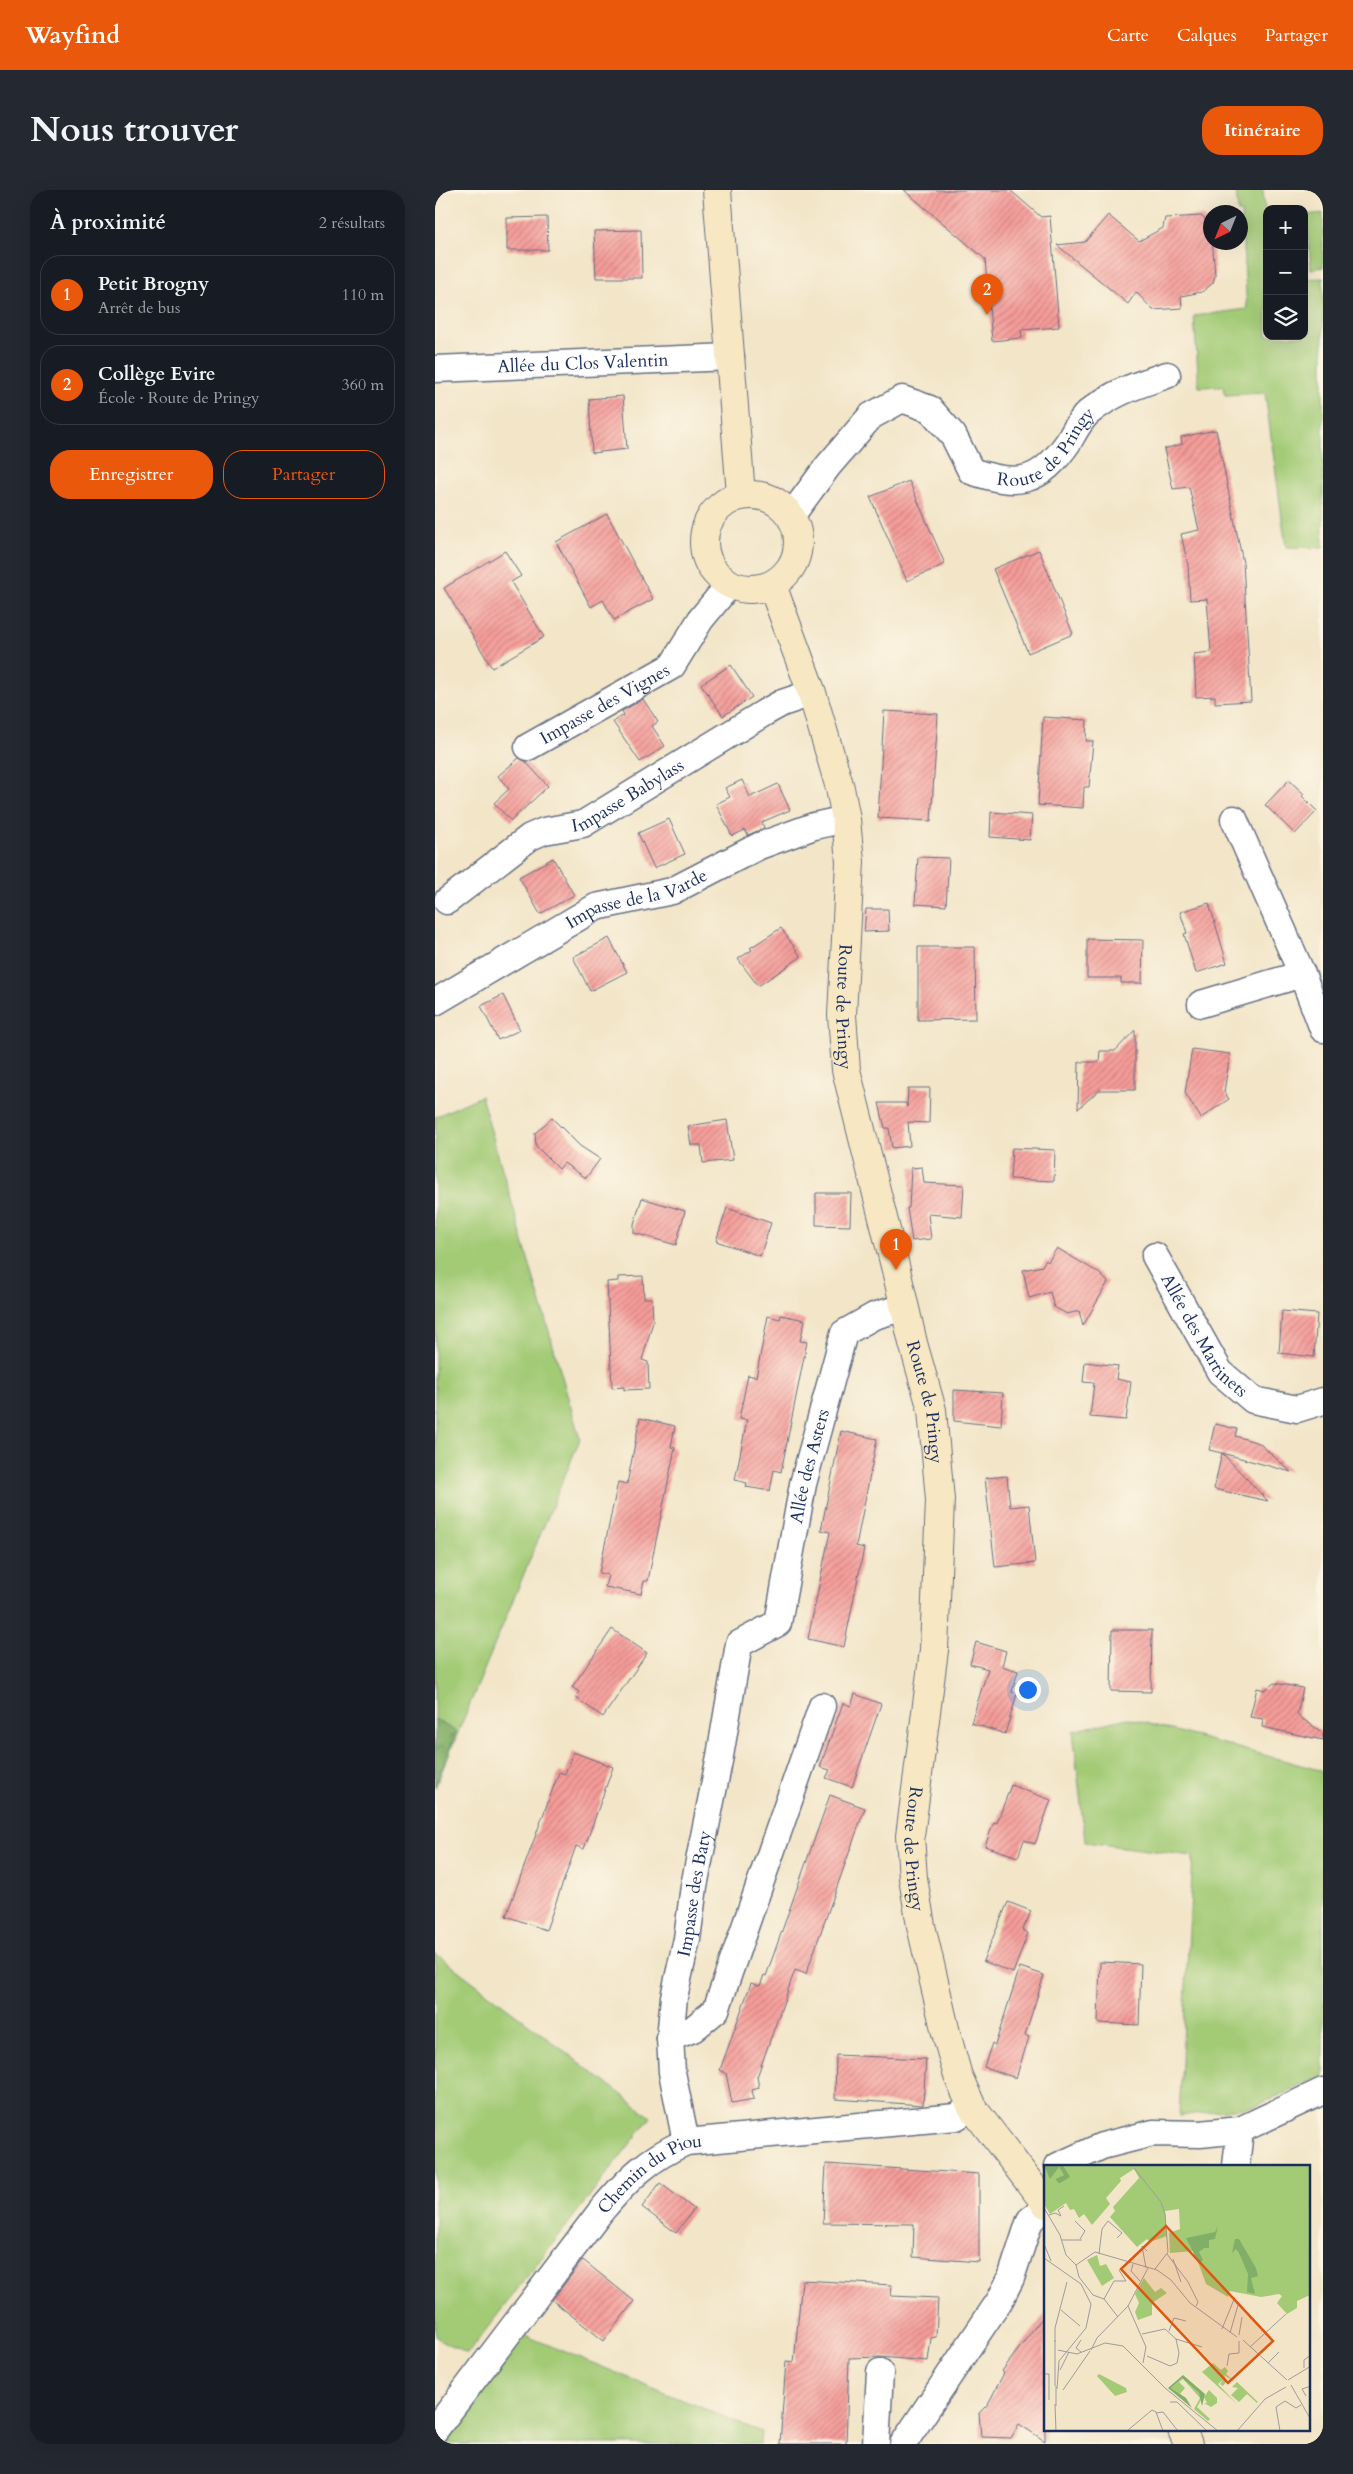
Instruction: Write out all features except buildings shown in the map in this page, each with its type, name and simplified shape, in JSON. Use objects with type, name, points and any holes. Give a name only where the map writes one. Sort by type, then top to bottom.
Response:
[{"type":"street","points":[[717,190],[741,495]]},
{"type":"street","name":"Allée du Clos Valentin","points":[[435,368],[731,357]]},
{"type":"street","name":"Route de Pringy","points":[[791,516],[828,466],[871,416],[902,399],[930,409],[953,435],[971,471],[998,480],[1028,479],[1055,462],[1087,414],[1120,390],[1167,375]]},
{"type":"street","points":[[755,494],[769,498],[781,505],[791,516],[797,531],[799,547],[794,563],[785,576],[772,585],[758,590],[743,589],[729,585],[718,576],[709,564],[704,550],[703,536],[707,522],[715,510],[727,501],[741,495],[755,494]]},
{"type":"street","name":"Impasse des Vignes","points":[[529,747],[672,666],[701,619],[729,585]]},
{"type":"street","name":"Route de Pringy","points":[[772,585],[812,693],[840,788],[846,819],[850,862],[842,1015],[845,1061],[904,1307],[933,1410],[940,1500],[934,1650],[910,1836],[913,1878],[921,1926],[958,2076],[972,2107],[1036,2177],[1044,2203]]},
{"type":"street","name":"Impasse Babylass","points":[[447,901],[530,837],[544,832],[583,824],[781,703],[812,693]]},
{"type":"street","name":"Impasse de la Varde","points":[[435,1002],[596,907],[672,891],[759,846],[814,826],[846,819]]},
{"type":"street","points":[[1234,819],[1302,974],[1323,1029]]},
{"type":"street","points":[[1201,1004],[1302,974]]},
{"type":"street","name":"Allée des Martinets","points":[[1155,1256],[1220,1372],[1253,1400],[1297,1409],[1323,1402]]},
{"type":"street","name":"Allée des Asters","points":[[739,1644],[778,1623],[803,1484],[844,1333],[874,1316],[904,1307]]},
{"type":"street","name":"Impasse des Baty","points":[[686,2142],[672,2072],[669,2038],[674,1997],[687,1939],[694,1886],[720,1756],[739,1644]]},
{"type":"street","points":[[669,2038],[693,2029],[716,2010],[822,1706]]},
{"type":"street","points":[[1060,2165],[1103,2146],[1153,2133],[1200,2134],[1240,2130],[1323,2091]]},
{"type":"street","name":"Chemin du Piou","points":[[435,2430],[625,2183],[659,2154],[686,2142],[956,2117],[972,2107]]},
{"type":"street","points":[[1236,2165],[1240,2130]]},
{"type":"street","points":[[903,2444],[1000,2300],[1011,2278],[1030,2220],[1044,2207]]},
{"type":"street","points":[[876,2444],[881,2372]]},
{"type":"street","points":[[1183,2432],[1188,2444]]},
{"type":"green space","points":[[1236,190],[1263,190],[1263,340],[1308,340],[1308,279],[1323,278],[1323,548],[1286,547],[1265,393],[1225,395],[1223,386],[1199,387],[1194,316],[1247,309],[1243,250],[1248,250],[1248,205],[1237,205]]},
{"type":"green space","points":[[1323,213],[1323,267],[1311,269],[1308,215]]},
{"type":"green space","points":[[481,1096],[580,1439],[435,1788],[435,1117]]},
{"type":"green space","points":[[1127,1718],[1323,1771],[1323,2076],[1255,2106],[1179,2116],[1193,1856],[1085,1842],[1073,1731]]},
{"type":"green space","points":[[435,1719],[456,1732],[435,1785]]},
{"type":"green space","points":[[435,1953],[651,2117],[467,2354],[435,2337]]},
{"type":"green space","points":[[524,2335],[761,2432],[760,2444],[436,2444]]},
{"type":"place","name":"Collège Evire","points":[[987,315]]},
{"type":"place","name":"Petit Brogny","points":[[896,1270]]}]
